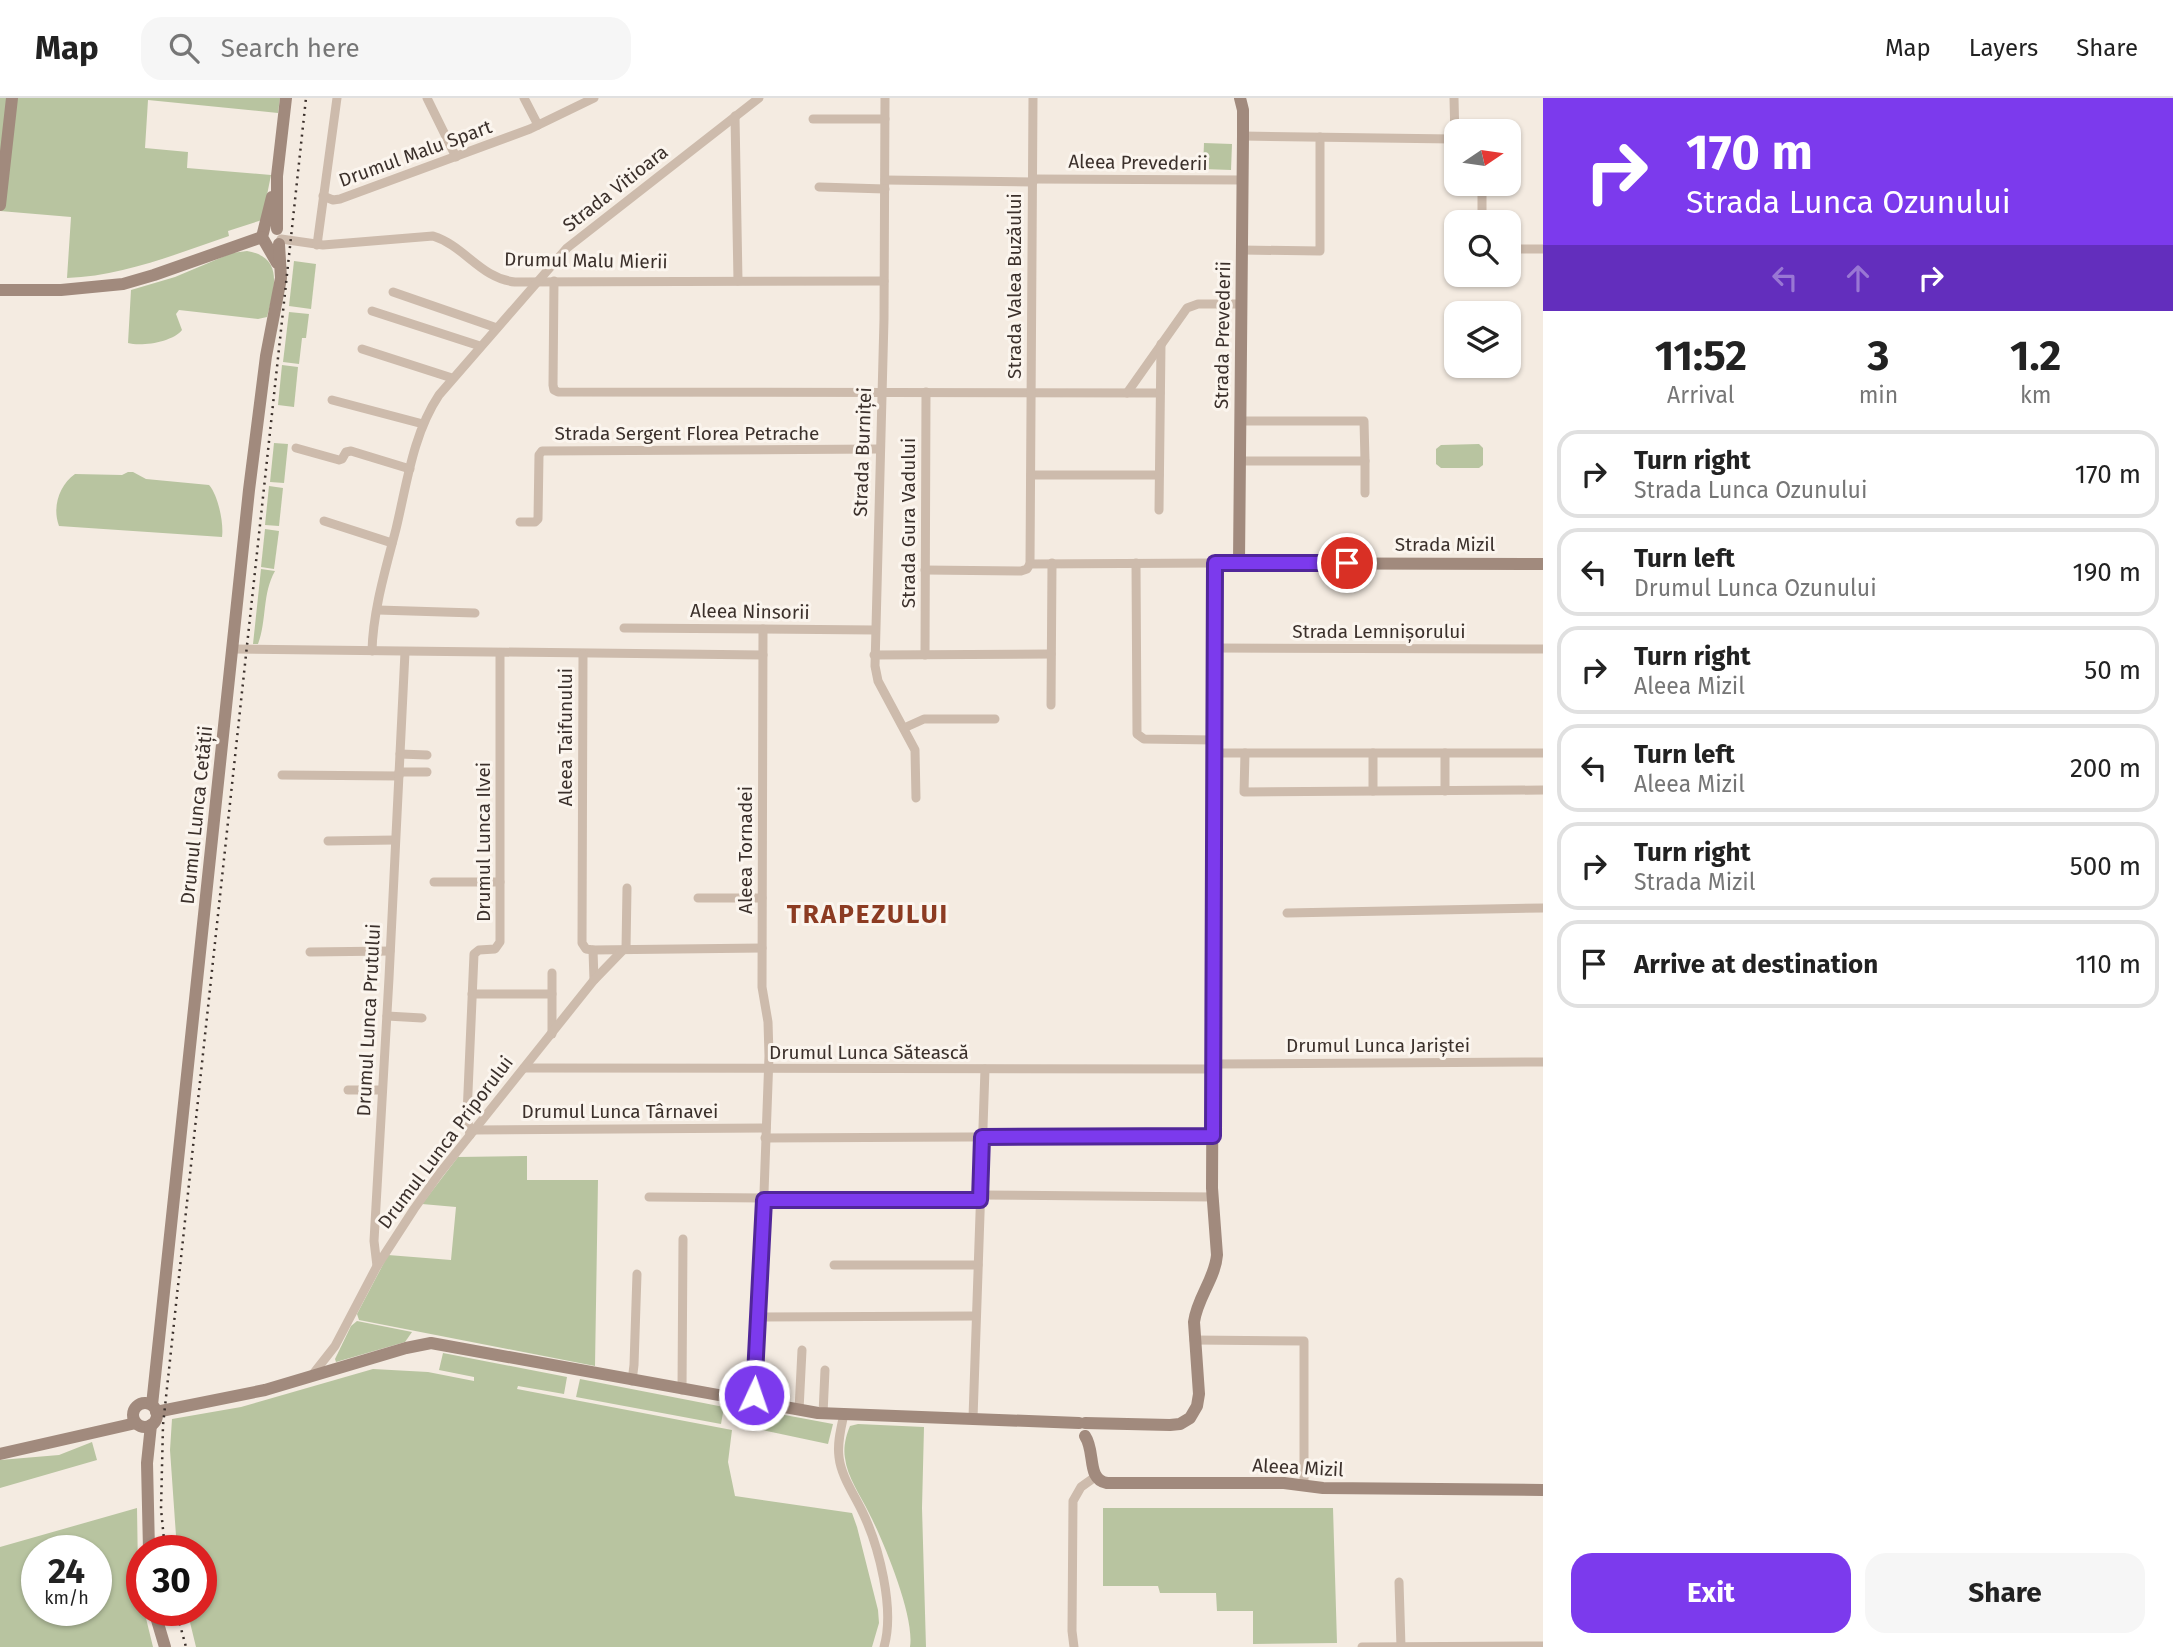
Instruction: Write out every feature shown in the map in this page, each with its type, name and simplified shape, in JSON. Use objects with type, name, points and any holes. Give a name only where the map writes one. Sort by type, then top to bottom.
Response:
[{"type":"street","points":[[0,205],[12,98]]},
{"type":"street","name":"Drumul Lunca Cetății","points":[[140,1422],[157,1418],[150,1406],[260,399],[281,278],[281,258],[271,238],[286,98]]},
{"type":"street","points":[[317,245],[337,98]]},
{"type":"street","points":[[427,98],[456,157]]},
{"type":"street","points":[[524,98],[538,125]]},
{"type":"street","name":"Drumul Malu Spart","points":[[323,196],[340,200],[538,125],[594,98]]},
{"type":"street","name":"Strada Vitioara","points":[[372,651],[392,542],[410,469],[423,424],[433,405],[452,378],[574,242],[759,98]]},
{"type":"street","name":"Strada Burniței","points":[[885,98],[882,391],[874,655],[878,681],[916,754],[916,798]]},
{"type":"street","name":"Strada Valea Buzăului","points":[[1030,564],[1033,98]]},
{"type":"street","name":"Strada Prevederii","points":[[1239,562],[1243,136],[1243,107],[1240,98]]},
{"type":"street","points":[[1454,98],[1454,119]]},
{"type":"street","points":[[735,116],[737,281]]},
{"type":"street","points":[[813,119],[885,119]]},
{"type":"street","points":[[1243,136],[1444,141]]},
{"type":"street","name":"Strada Prevederii","points":[[1242,250],[1320,251],[1320,137]]},
{"type":"street","name":"Aleea Prevederii","points":[[819,187],[1033,180],[1242,180]]},
{"type":"street","name":"Drumul Malu Mierii","points":[[271,238],[317,245],[433,236],[445,241],[492,276],[506,281],[884,281]]},
{"type":"street","points":[[0,290],[61,290],[122,284],[271,238]]},
{"type":"street","points":[[1521,249],[1543,249]]},
{"type":"street","points":[[554,281],[553,385],[558,392],[1160,393]]},
{"type":"street","points":[[393,292],[497,328]]},
{"type":"street","points":[[1127,393],[1181,313],[1192,306],[1241,304]]},
{"type":"street","points":[[372,311],[480,346]]},
{"type":"street","points":[[1159,510],[1161,344]]},
{"type":"street","points":[[362,349],[452,378]]},
{"type":"street","name":"Strada Gura Vadului","points":[[925,654],[926,392]]},
{"type":"street","points":[[332,400],[423,424]]},
{"type":"street","name":"Strada Prevederii","points":[[1240,421],[1364,421],[1365,493]]},
{"type":"street","points":[[296,448],[339,460],[346,452],[351,451],[410,469]]},
{"type":"street","name":"Strada Sergent Florea Petrache","points":[[520,522],[535,522],[538,519],[539,455],[542,451],[880,449]]},
{"type":"street","points":[[1240,461],[1365,461]]},
{"type":"street","points":[[1031,475],[1159,475]]},
{"type":"street","points":[[324,522],[392,542]]},
{"type":"street","points":[[1051,705],[1052,563]]},
{"type":"street","name":"Strada Mizil","points":[[925,570],[1021,571],[1027,569],[1030,564],[1052,563],[1543,564]]},
{"type":"street","points":[[1136,563],[1137,734],[1144,739],[1214,746],[1245,753],[1543,753]]},
{"type":"street","points":[[149,1535],[147,1463],[136,1406],[254,1393],[431,1343],[822,1414],[1037,1421],[1082,1429],[1164,1426],[1185,1422],[1194,1413],[1198,1399],[1194,1340],[1196,1310],[1217,1260],[1213,1197],[1215,563]]},
{"type":"street","points":[[378,610],[475,613]]},
{"type":"street","name":"Aleea Ninsorii","points":[[624,628],[875,630]]},
{"type":"street","name":"Aleea Tornadei","points":[[763,629],[762,948],[769,1069]]},
{"type":"street","name":"Strada Lemnișorului","points":[[1215,648],[1543,649]]},
{"type":"street","points":[[233,649],[583,654]]},
{"type":"street","name":"Drumul Lunca Prutului","points":[[377,1266],[374,1241],[405,652]]},
{"type":"street","name":"Drumul Lunca Ilvei","points":[[473,1133],[467,1115],[475,952],[495,949],[500,942],[500,653]]},
{"type":"street","name":"Aleea Taifunului","points":[[594,980],[593,950],[584,947],[582,939],[583,654],[763,655]]},
{"type":"street","points":[[874,655],[1051,654]]},
{"type":"street","points":[[904,728],[924,719],[995,719]]},
{"type":"street","points":[[1245,753],[1244,792],[1543,790]]},
{"type":"street","points":[[1373,753],[1373,791]]},
{"type":"street","points":[[1445,753],[1445,791]]},
{"type":"street","points":[[400,754],[427,755]]},
{"type":"street","points":[[282,775],[427,772]]},
{"type":"street","points":[[328,841],[395,840]]},
{"type":"street","points":[[435,882],[500,882]]},
{"type":"street","points":[[624,950],[627,888]]},
{"type":"street","points":[[698,898],[762,898]]},
{"type":"street","points":[[1287,913],[1543,908]]},
{"type":"street","points":[[593,950],[762,948]]},
{"type":"street","name":"Drumul Lunca Priporului","points":[[309,1377],[324,1363],[335,1346],[377,1266],[420,1200],[594,980],[624,950]]},
{"type":"street","points":[[310,952],[390,951]]},
{"type":"street","points":[[552,973],[552,1034]]},
{"type":"street","points":[[472,994],[552,994]]},
{"type":"street","points":[[387,1016],[422,1018]]},
{"type":"street","name":"Drumul Lunca Jariștei","points":[[1213,1066],[1543,1062]]},
{"type":"street","name":"Drumul Lunca Sătească","points":[[524,1068],[985,1069],[1213,1066]]},
{"type":"street","points":[[753,1403],[769,1069]]},
{"type":"street","points":[[973,1418],[985,1069]]},
{"type":"street","points":[[348,1090],[382,1090]]},
{"type":"street","name":"Drumul Lunca Târnavei","points":[[473,1133],[765,1133],[982,1137]]},
{"type":"street","points":[[982,1137],[1213,1136]]},
{"type":"street","points":[[649,1197],[1213,1197]]},
{"type":"street","points":[[682,1390],[683,1239]]},
{"type":"street","points":[[834,1265],[978,1265]]},
{"type":"street","points":[[632,1381],[637,1274]]},
{"type":"street","points":[[758,1317],[976,1316]]},
{"type":"street","points":[[1194,1340],[1304,1341],[1304,1486]]},
{"type":"street","points":[[799,1410],[802,1350]]},
{"type":"street","points":[[822,1414],[825,1370]]},
{"type":"street","points":[[844,1414],[838,1455],[870,1530],[880,1568],[888,1618],[884,1647]]},
{"type":"street","points":[[0,1454],[140,1422]]},
{"type":"street","points":[[1074,1647],[1073,1501],[1081,1487],[1095,1477],[1092,1448],[1082,1429]]},
{"type":"street","name":"Aleea Mizil","points":[[1095,1477],[1101,1482],[1111,1484],[1284,1483],[1323,1488],[1543,1490]]},
{"type":"street","points":[[1399,1582],[1401,1647]]},
{"type":"street","points":[[159,1626],[165,1647]]},
{"type":"street","points":[[1362,1647],[1543,1646]]},
{"type":"green space","points":[[0,98],[280,98],[278,113],[148,100],[145,148],[188,152],[187,168],[271,175],[262,220],[228,231],[229,236],[149,263],[108,273],[67,278],[71,217],[0,211]]},
{"type":"green space","points":[[1204,143],[1232,144],[1231,170],[1203,169]]},
{"type":"green space","points":[[247,251],[259,254],[272,267],[274,286],[267,317],[258,319],[179,310],[176,314],[182,330],[172,338],[141,344],[128,343],[131,290],[175,277],[232,253]]},
{"type":"green space","points":[[294,261],[316,264],[311,309],[289,306]]},
{"type":"green space","points":[[289,312],[309,314],[306,338],[302,338],[299,364],[283,362]]},
{"type":"green space","points":[[282,365],[298,367],[294,407],[278,405]]},
{"type":"green space","points":[[274,443],[288,444],[284,483],[270,482]]},
{"type":"green space","points":[[1479,444],[1483,448],[1483,465],[1479,468],[1441,468],[1436,464],[1436,449],[1441,445]]},
{"type":"green space","points":[[128,472],[146,479],[209,485],[220,510],[222,537],[59,526],[56,512],[58,497],[75,474],[122,475]]},
{"type":"green space","points":[[269,486],[283,488],[279,526],[265,525]]},
{"type":"green space","points":[[265,529],[279,531],[274,569],[261,567]]},
{"type":"green space","points":[[261,569],[275,571],[268,589],[258,644],[253,644]]},
{"type":"green space","points":[[527,1156],[527,1180],[598,1180],[595,1366],[359,1320],[357,1314],[388,1255],[451,1260],[456,1207],[422,1204],[458,1157]]},
{"type":"green space","points":[[357,1321],[412,1332],[405,1342],[336,1362],[351,1326]]},
{"type":"green space","points":[[443,1353],[567,1377],[564,1394],[518,1386],[517,1389],[732,1430],[728,1462],[735,1496],[852,1513],[878,1610],[879,1623],[872,1647],[196,1647],[191,1626],[217,1626],[217,1535],[176,1535],[170,1450],[172,1419],[241,1407],[373,1369],[428,1372],[474,1381],[474,1377],[439,1370]]},
{"type":"green space","points":[[580,1379],[724,1407],[721,1424],[576,1397]]},
{"type":"green space","points":[[748,1408],[833,1424],[828,1444],[743,1426]]},
{"type":"green space","points":[[858,1424],[924,1427],[922,1508],[926,1647],[910,1647],[908,1617],[897,1580],[846,1465],[844,1450],[847,1433],[850,1426]]},
{"type":"green space","points":[[92,1442],[97,1460],[0,1488],[0,1460],[59,1455]]},
{"type":"green space","points":[[137,1508],[137,1535],[126,1535],[126,1626],[148,1626],[153,1647],[0,1647],[0,1547],[21,1541],[21,1626],[112,1626],[112,1535],[42,1535]]},
{"type":"green space","points":[[1103,1508],[1333,1508],[1337,1643],[1253,1644],[1253,1611],[1217,1611],[1216,1593],[1160,1593],[1158,1586],[1103,1586]]},
{"type":"railway","points":[[164,1535],[161,1509],[163,1425],[306,98]]},
{"type":"railway","points":[[180,1626],[186,1647]]},
{"type":"district","name":"TRAPEZULUI","points":[[868,914]]},
{"type":"route","points":[[754,1395],[764,1200],[980,1200],[982,1137],[1213,1136],[1215,563],[1347,563]]}]
